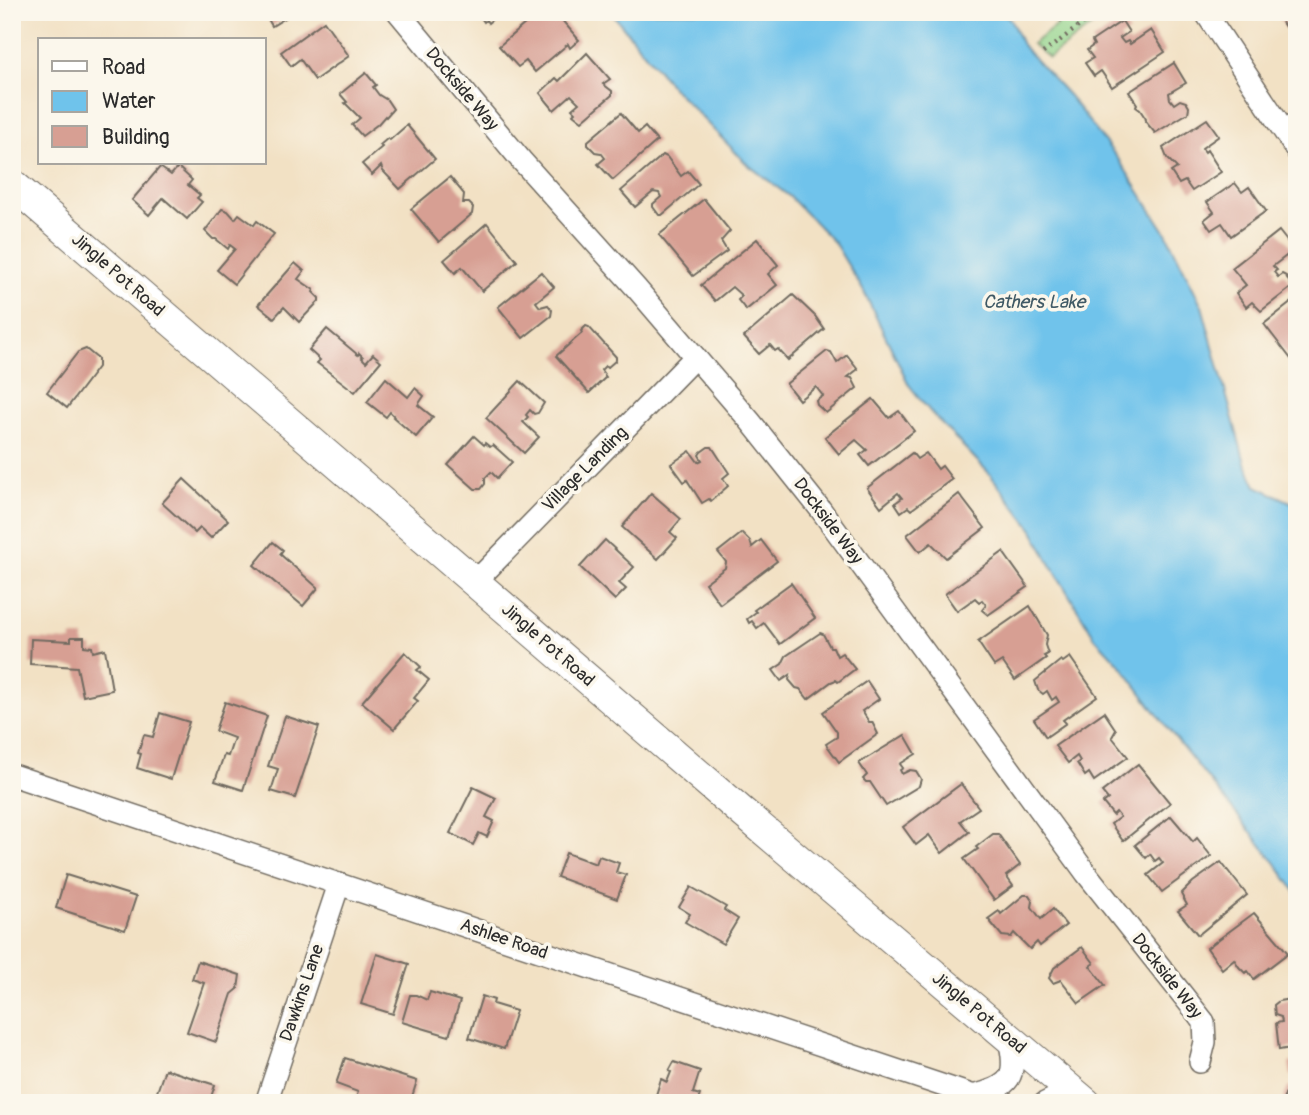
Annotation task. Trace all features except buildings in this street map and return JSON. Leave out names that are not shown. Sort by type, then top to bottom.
[{"type":"street","name":"Dockside Way","points":[[398,12],[521,160],[695,357],[821,510],[1086,873],[1204,1022],[1205,1042],[1200,1062]]},
{"type":"street","points":[[1205,12],[1297,151]]},
{"type":"street","name":"Jingle Pot Road","points":[[12,184],[1009,1039],[1067,1098]]},
{"type":"street","name":"Village Landing","points":[[475,582],[695,357]]},
{"type":"street","name":"Ashlee Road","points":[[12,775],[995,1103]]},
{"type":"street","name":"Dawkins Lane","points":[[266,1103],[339,884]]},
{"type":"street","points":[[973,1096],[997,1090],[1011,1074],[1013,1056],[1009,1039]]},
{"type":"path","points":[[1043,53],[1098,12]]},
{"type":"green space","points":[[1074,12],[1110,12],[1049,58],[1032,44]]},
{"type":"water","name":"Cathers Lake","points":[[611,12],[1002,12],[1011,20],[1022,45],[1069,96],[1119,160],[1166,233],[1202,306],[1245,463],[1256,486],[1297,505],[1297,894],[1123,668],[1095,638],[1033,530],[988,472],[933,415],[909,385],[863,290],[834,242],[790,197],[747,164],[672,87]]}]
